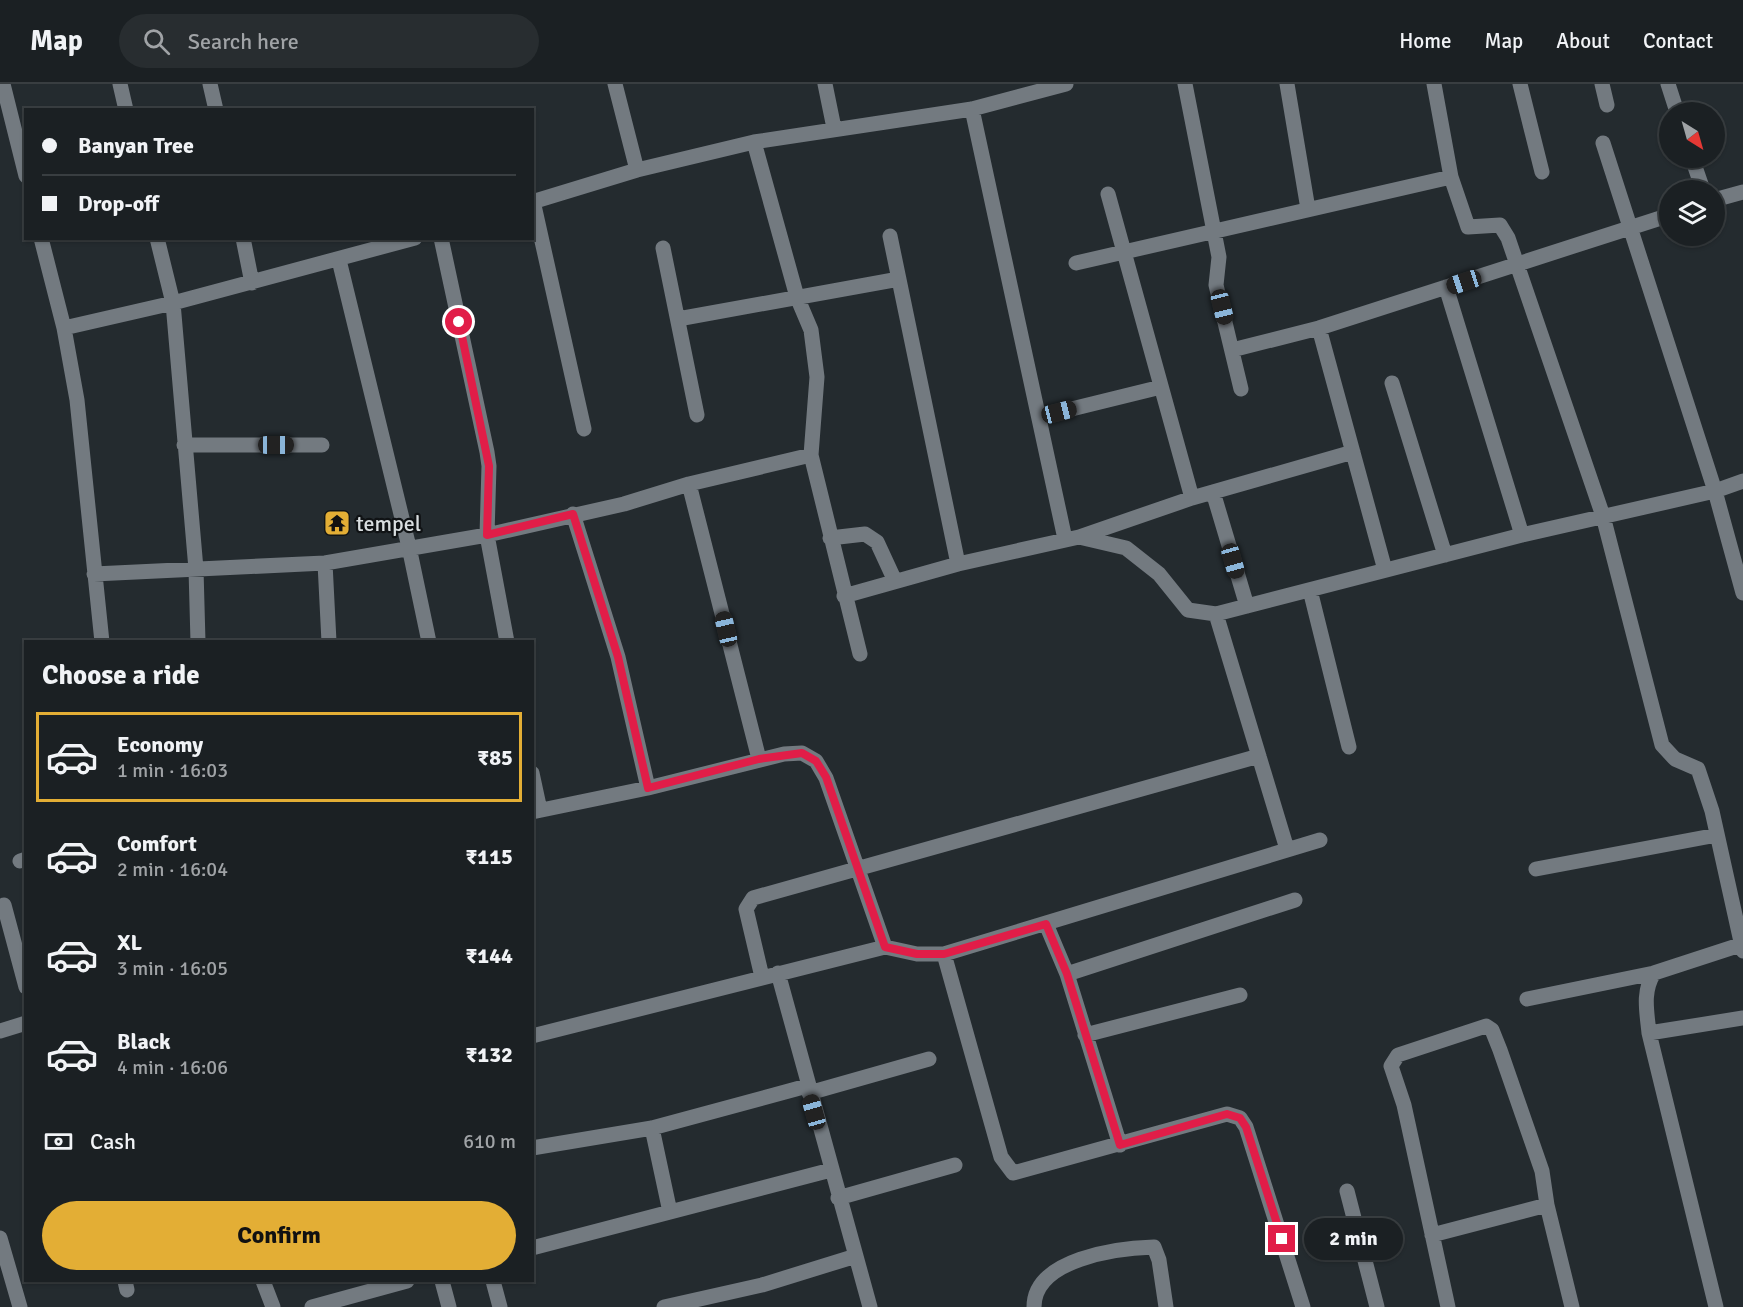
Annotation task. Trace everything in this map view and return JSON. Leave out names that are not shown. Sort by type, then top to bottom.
[{"type":"street","points":[[3,84],[24,168]]},
{"type":"street","points":[[120,84],[126,108]]},
{"type":"street","points":[[210,84],[216,108]]},
{"type":"street","points":[[615,84],[637,170]]},
{"type":"street","points":[[825,84],[834,128]]},
{"type":"street","points":[[534,202],[637,170],[754,142],[972,108],[1066,84]]},
{"type":"street","points":[[1185,84],[1219,257],[1216,285],[1241,389]]},
{"type":"street","points":[[1287,84],[1308,210]]},
{"type":"street","points":[[1434,84],[1451,177],[1468,227],[1500,225],[1508,238],[1604,516],[1662,745],[1675,759],[1698,769],[1717,835],[1742,947],[1654,974],[1527,999]]},
{"type":"street","points":[[1520,84],[1542,172]]},
{"type":"street","points":[[1602,84],[1607,105]]},
{"type":"street","points":[[1668,84],[1674,102]]},
{"type":"street","points":[[972,108],[1039,417],[1072,538]]},
{"type":"street","points":[[754,142],[797,297],[811,330],[818,377],[811,455],[860,654]]},
{"type":"street","points":[[1603,143],[1715,491],[1743,593]]},
{"type":"street","points":[[1076,262],[1451,177]]},
{"type":"street","points":[[1725,197],[1740,193],[1743,209]]},
{"type":"street","points":[[1108,194],[1192,498]]},
{"type":"street","points":[[534,206],[584,429]]},
{"type":"street","points":[[1232,350],[1319,328],[1659,219]]},
{"type":"street","points":[[890,236],[958,564]]},
{"type":"street","points":[[41,240],[63,327],[77,400],[102,640]]},
{"type":"street","points":[[157,240],[173,303],[196,569],[198,640]]},
{"type":"street","points":[[243,240],[252,283]]},
{"type":"street","points":[[63,327],[173,303],[408,240]]},
{"type":"street","points":[[441,240],[487,452],[489,466],[487,535],[507,640]]},
{"type":"street","points":[[663,248],[698,415]]},
{"type":"street","points":[[339,260],[409,547],[429,640]]},
{"type":"street","points":[[678,320],[899,279]]},
{"type":"street","points":[[1446,287],[1522,535]]},
{"type":"street","points":[[1319,328],[1385,570]]},
{"type":"street","points":[[1392,383],[1445,555]]},
{"type":"street","points":[[1039,417],[1161,387]]},
{"type":"street","points":[[184,445],[322,445]]},
{"type":"street","points":[[844,596],[958,564],[1072,538],[1192,498],[1353,452]]},
{"type":"street","points":[[94,574],[324,563],[487,535],[624,504],[689,484],[811,455]]},
{"type":"street","points":[[1072,538],[1126,548],[1160,574],[1188,610],[1216,614],[1522,535],[1715,491],[1743,482]]},
{"type":"street","points":[[689,484],[759,759]]},
{"type":"street","points":[[1213,492],[1247,606]]},
{"type":"street","points":[[573,514],[618,657],[648,788]]},
{"type":"street","points":[[830,538],[865,534],[877,542],[895,581]]},
{"type":"street","points":[[324,563],[329,640]]},
{"type":"street","points":[[1310,590],[1349,747]]},
{"type":"street","points":[[1216,614],[1287,849]]},
{"type":"street","points":[[534,792],[536,811],[648,788],[759,759],[802,753],[816,761],[826,777],[885,947]]},
{"type":"street","points":[[762,977],[747,909],[748,902],[764,894],[857,870],[1259,756]]},
{"type":"street","points":[[1536,869],[1717,835]]},
{"type":"street","points":[[534,1035],[885,947],[917,954],[944,954],[1320,840]]},
{"type":"street","points":[[1067,974],[1295,900]]},
{"type":"street","points":[[4,905],[24,980]]},
{"type":"street","points":[[1046,924],[1067,974],[1120,1145]]},
{"type":"street","points":[[944,954],[1001,1157],[1013,1173],[1227,1114],[1240,1118],[1246,1127],[1303,1307]]},
{"type":"street","points":[[778,973],[808,1090],[870,1307]]},
{"type":"street","points":[[1654,974],[1648,983],[1645,995],[1648,1033],[1716,1307]]},
{"type":"street","points":[[1085,1035],[1240,995]]},
{"type":"street","points":[[1648,1033],[1743,1018]]},
{"type":"street","points":[[0,1031],[24,1024]]},
{"type":"street","points":[[1448,1307],[1404,1105],[1391,1066],[1398,1055],[1486,1026],[1492,1030],[1500,1050],[1542,1171],[1547,1205],[1572,1307]]},
{"type":"street","points":[[534,1148],[652,1128],[929,1059]]},
{"type":"street","points":[[652,1128],[670,1212]]},
{"type":"street","points":[[838,1198],[955,1165]]},
{"type":"street","points":[[534,1247],[831,1170]]},
{"type":"street","points":[[1347,1191],[1377,1307]]},
{"type":"street","points":[[1432,1235],[1547,1205]]},
{"type":"street","points":[[0,1238],[20,1307]]},
{"type":"street","points":[[1034,1307],[1034,1296],[1040,1285],[1050,1274],[1073,1262],[1131,1248],[1154,1247],[1159,1260],[1166,1307]]},
{"type":"street","points":[[664,1307],[728,1300],[856,1256]]},
{"type":"street","points":[[263,1282],[273,1307]]},
{"type":"street","points":[[312,1307],[403,1282]]},
{"type":"street","points":[[442,1282],[449,1307]]},
{"type":"street","points":[[493,1282],[500,1307]]},
{"type":"place","name":"tempel","points":[[337,523]]},
{"type":"route","points":[[459,322],[489,466],[487,535],[573,514],[618,657],[648,788],[759,759],[802,753],[816,761],[826,777],[885,947],[917,954],[944,954],[1046,924],[1067,974],[1120,1145],[1227,1114],[1240,1118],[1246,1127],[1282,1239]]}]
